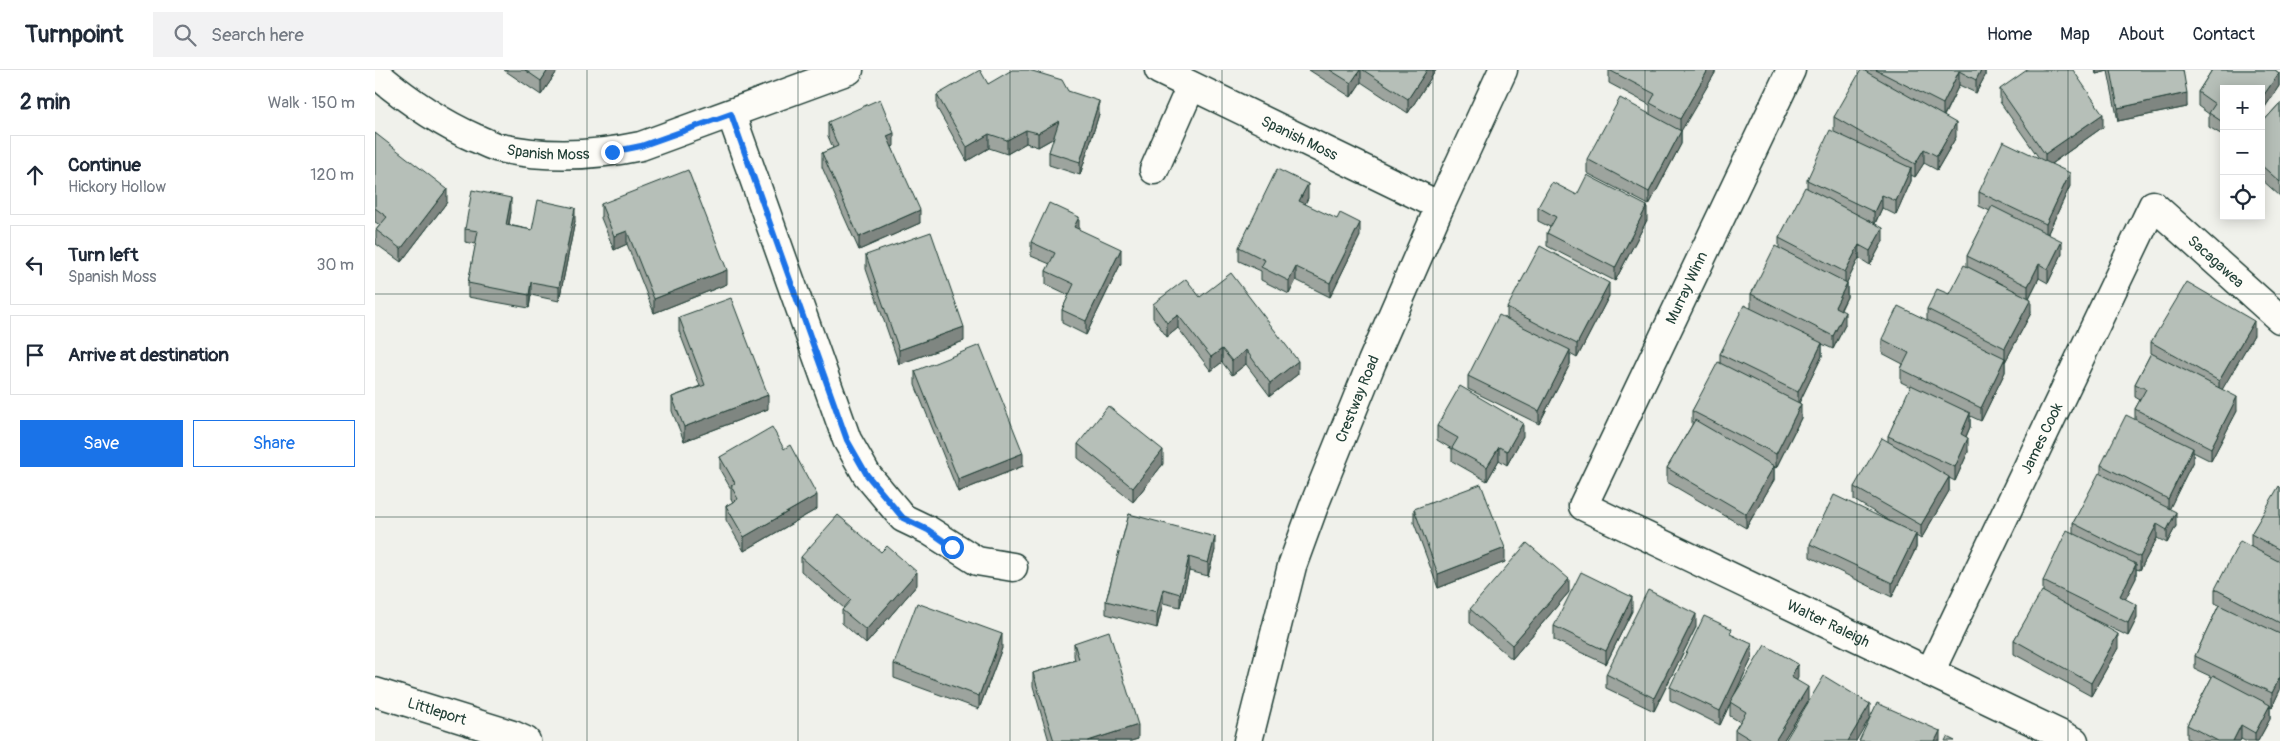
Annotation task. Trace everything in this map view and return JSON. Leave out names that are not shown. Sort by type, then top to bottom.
[{"type":"street","name":"Spanish Moss","points":[[375,73],[400,94],[451,127],[498,148],[555,156],[612,152],[641,146],[849,70]]},
{"type":"street","name":"Spanish Moss","points":[[1159,70],[1440,206]]},
{"type":"street","name":"Crestway Road","points":[[1247,741],[1292,566],[1372,362],[1440,206],[1503,70]]},
{"type":"street","name":"Murray Winn","points":[[1583,506],[1791,70]]},
{"type":"street","points":[[1154,170],[1191,86]]},
{"type":"street","points":[[731,114],[847,440],[867,475],[903,518],[928,530],[977,561],[1013,567]]},
{"type":"street","name":"Sacagawea","points":[[2153,205],[2280,319]]},
{"type":"street","name":"James Cook","points":[[1931,672],[2153,205]]},
{"type":"street","name":"Walter Raleigh","points":[[1583,506],[2074,741]]},
{"type":"street","name":"Littleport","points":[[375,692],[526,741]]},
{"type":"building","points":[[525,70],[548,70],[541,81]]},
{"type":"building","points":[[980,70],[988,84],[1012,70],[1029,70],[1062,80],[1068,91],[1099,101],[1080,162],[1049,152],[1059,121],[1038,133],[1026,130],[1007,140],[989,134],[967,147],[937,95]]},
{"type":"building","points":[[1330,70],[1360,70],[1351,83]]},
{"type":"building","points":[[1363,70],[1427,70],[1408,99]]},
{"type":"building","points":[[1609,70],[1708,70],[1680,119],[1650,103],[1655,94]]},
{"type":"building","points":[[1861,70],[1956,123],[1937,156],[1924,149],[1915,164],[1834,117]]},
{"type":"building","points":[[1876,70],[1981,70],[1976,80],[1959,71],[1943,104]]},
{"type":"building","points":[[2027,70],[2073,70],[2103,114],[2045,154],[2000,89]]},
{"type":"building","points":[[2111,70],[2183,70],[2187,93],[2118,108]]},
{"type":"building","points":[[2212,70],[2275,70],[2279,73],[2265,93],[2265,85],[2220,85],[2220,120],[2209,113],[2215,104],[2198,92]]},
{"type":"building","points":[[1620,98],[1681,131],[1649,192],[1587,159]]},
{"type":"building","points":[[880,99],[894,133],[887,136],[920,210],[859,237],[822,153],[838,146],[828,122]]},
{"type":"building","points":[[2280,103],[2280,182],[2265,169],[2265,120]]},
{"type":"building","points":[[1830,130],[1911,168],[1896,201],[1882,195],[1874,212],[1807,180]]},
{"type":"building","points":[[375,133],[447,189],[401,249],[376,230],[387,217],[375,208]]},
{"type":"building","points":[[2003,141],[2070,173],[2046,224],[1979,192]]},
{"type":"building","points":[[1277,169],[1308,184],[1299,201],[1337,219],[1340,213],[1360,223],[1330,283],[1296,267],[1289,281],[1261,267],[1265,260],[1239,247]]},
{"type":"building","points":[[688,170],[727,270],[654,299],[627,231],[614,236],[601,204]]},
{"type":"building","points":[[1587,175],[1647,206],[1615,268],[1547,233],[1556,217],[1538,207],[1552,182],[1577,195]]},
{"type":"building","points":[[1805,187],[1883,228],[1870,251],[1859,245],[1845,272],[1779,238]]},
{"type":"building","points":[[472,190],[511,198],[506,225],[532,230],[538,200],[575,208],[559,287],[531,282],[529,295],[468,283],[478,231],[465,229]]},
{"type":"building","points":[[1049,203],[1079,217],[1074,227],[1121,249],[1086,321],[1062,310],[1074,284],[1046,271],[1055,253],[1031,242]]},
{"type":"building","points":[[1992,206],[2062,241],[2048,269],[2039,264],[2028,286],[1967,256]]},
{"type":"building","points":[[931,232],[964,327],[899,350],[866,255]]},
{"type":"building","points":[[1540,246],[1609,283],[1577,344],[1507,308]]},
{"type":"building","points":[[1775,246],[1847,283],[1835,307],[1845,312],[1833,336],[1751,294]]},
{"type":"building","points":[[1964,265],[2031,299],[2005,348],[1927,309],[1937,289],[1949,294]]},
{"type":"building","points":[[1231,273],[1298,361],[1270,383],[1246,350],[1232,361],[1222,349],[1211,357],[1178,315],[1167,323],[1153,304],[1186,279],[1200,297]]},
{"type":"building","points":[[2187,282],[2254,321],[2219,381],[2151,342]]},
{"type":"building","points":[[731,298],[768,395],[684,427],[672,397],[705,385],[679,317]]},
{"type":"building","points":[[1744,305],[1822,343],[1798,392],[1720,354]]},
{"type":"building","points":[[1898,306],[2005,358],[1981,408],[1901,369],[1909,353],[1882,339]]},
{"type":"building","points":[[1499,315],[1570,350],[1539,411],[1468,376]]},
{"type":"building","points":[[980,345],[1023,453],[958,479],[915,371]]},
{"type":"building","points":[[2151,353],[2237,397],[2211,448],[2135,409],[2146,389],[2135,384]]},
{"type":"building","points":[[1718,362],[1801,404],[1776,454],[1692,411]]},
{"type":"building","points":[[1911,385],[1970,413],[1961,434],[1968,438],[1955,467],[1888,436]]},
{"type":"building","points":[[1460,386],[1523,423],[1507,451],[1499,447],[1487,467],[1452,448],[1458,438],[1437,426]]},
{"type":"building","points":[[1108,406],[1163,450],[1133,488],[1078,444]]},
{"type":"building","points":[[2126,415],[2193,448],[2168,499],[2101,465]]},
{"type":"building","points":[[1695,420],[1774,466],[1746,514],[1667,468]]},
{"type":"building","points":[[772,427],[784,449],[790,445],[817,495],[744,537],[726,506],[738,499],[731,486],[735,483],[720,457]]},
{"type":"building","points":[[1882,438],[1949,477],[1921,525],[1854,487]]},
{"type":"building","points":[[2099,473],[2176,512],[2167,530],[2157,524],[2140,557],[2073,523]]},
{"type":"building","points":[[1481,484],[1505,548],[1438,574],[1414,509]]},
{"type":"building","points":[[2280,487],[2280,550],[2251,534]]},
{"type":"building","points":[[1834,495],[1916,534],[1892,583],[1810,544]]},
{"type":"building","points":[[1129,514],[1215,537],[1208,563],[1189,557],[1180,594],[1163,589],[1157,614],[1106,601]]},
{"type":"building","points":[[838,515],[881,552],[887,546],[917,572],[866,630],[842,610],[851,600],[801,557]]},
{"type":"building","points":[[2067,530],[2136,564],[2120,596],[2137,605],[2128,623],[2043,581]]},
{"type":"building","points":[[2240,541],[2280,562],[2280,623],[2215,589]]},
{"type":"building","points":[[1527,543],[1569,579],[1512,645],[1470,609]]},
{"type":"building","points":[[1581,572],[1632,597],[1606,651],[1554,626]]},
{"type":"building","points":[[1648,590],[1696,614],[1654,698],[1606,674]]},
{"type":"building","points":[[2042,591],[2118,634],[2091,683],[2014,640]]},
{"type":"building","points":[[917,603],[1002,634],[979,696],[894,664]]},
{"type":"building","points":[[2219,605],[2280,634],[2280,677],[2272,693],[2195,656]]},
{"type":"building","points":[[1704,616],[1732,629],[1730,634],[1752,644],[1720,711],[1670,687]]},
{"type":"building","points":[[1109,631],[1138,725],[1088,741],[1054,741],[1033,673],[1079,659],[1074,643]]},
{"type":"building","points":[[1765,645],[1798,664],[1791,677],[1808,687],[1775,741],[1753,741],[1735,730],[1746,712],[1730,702]]},
{"type":"building","points":[[2213,675],[2270,705],[2255,733],[2241,725],[2233,741],[2218,741],[2187,725]]},
{"type":"building","points":[[1824,676],[1870,704],[1848,741],[1785,741]]},
{"type":"building","points":[[1877,703],[1940,731],[1935,741],[1859,741]]},
{"type":"building","points":[[1947,737],[1955,741],[1945,741]]},
{"type":"route","points":[[612,152],[641,146],[731,114],[847,440],[867,475],[903,518],[928,530],[952,547]]}]
